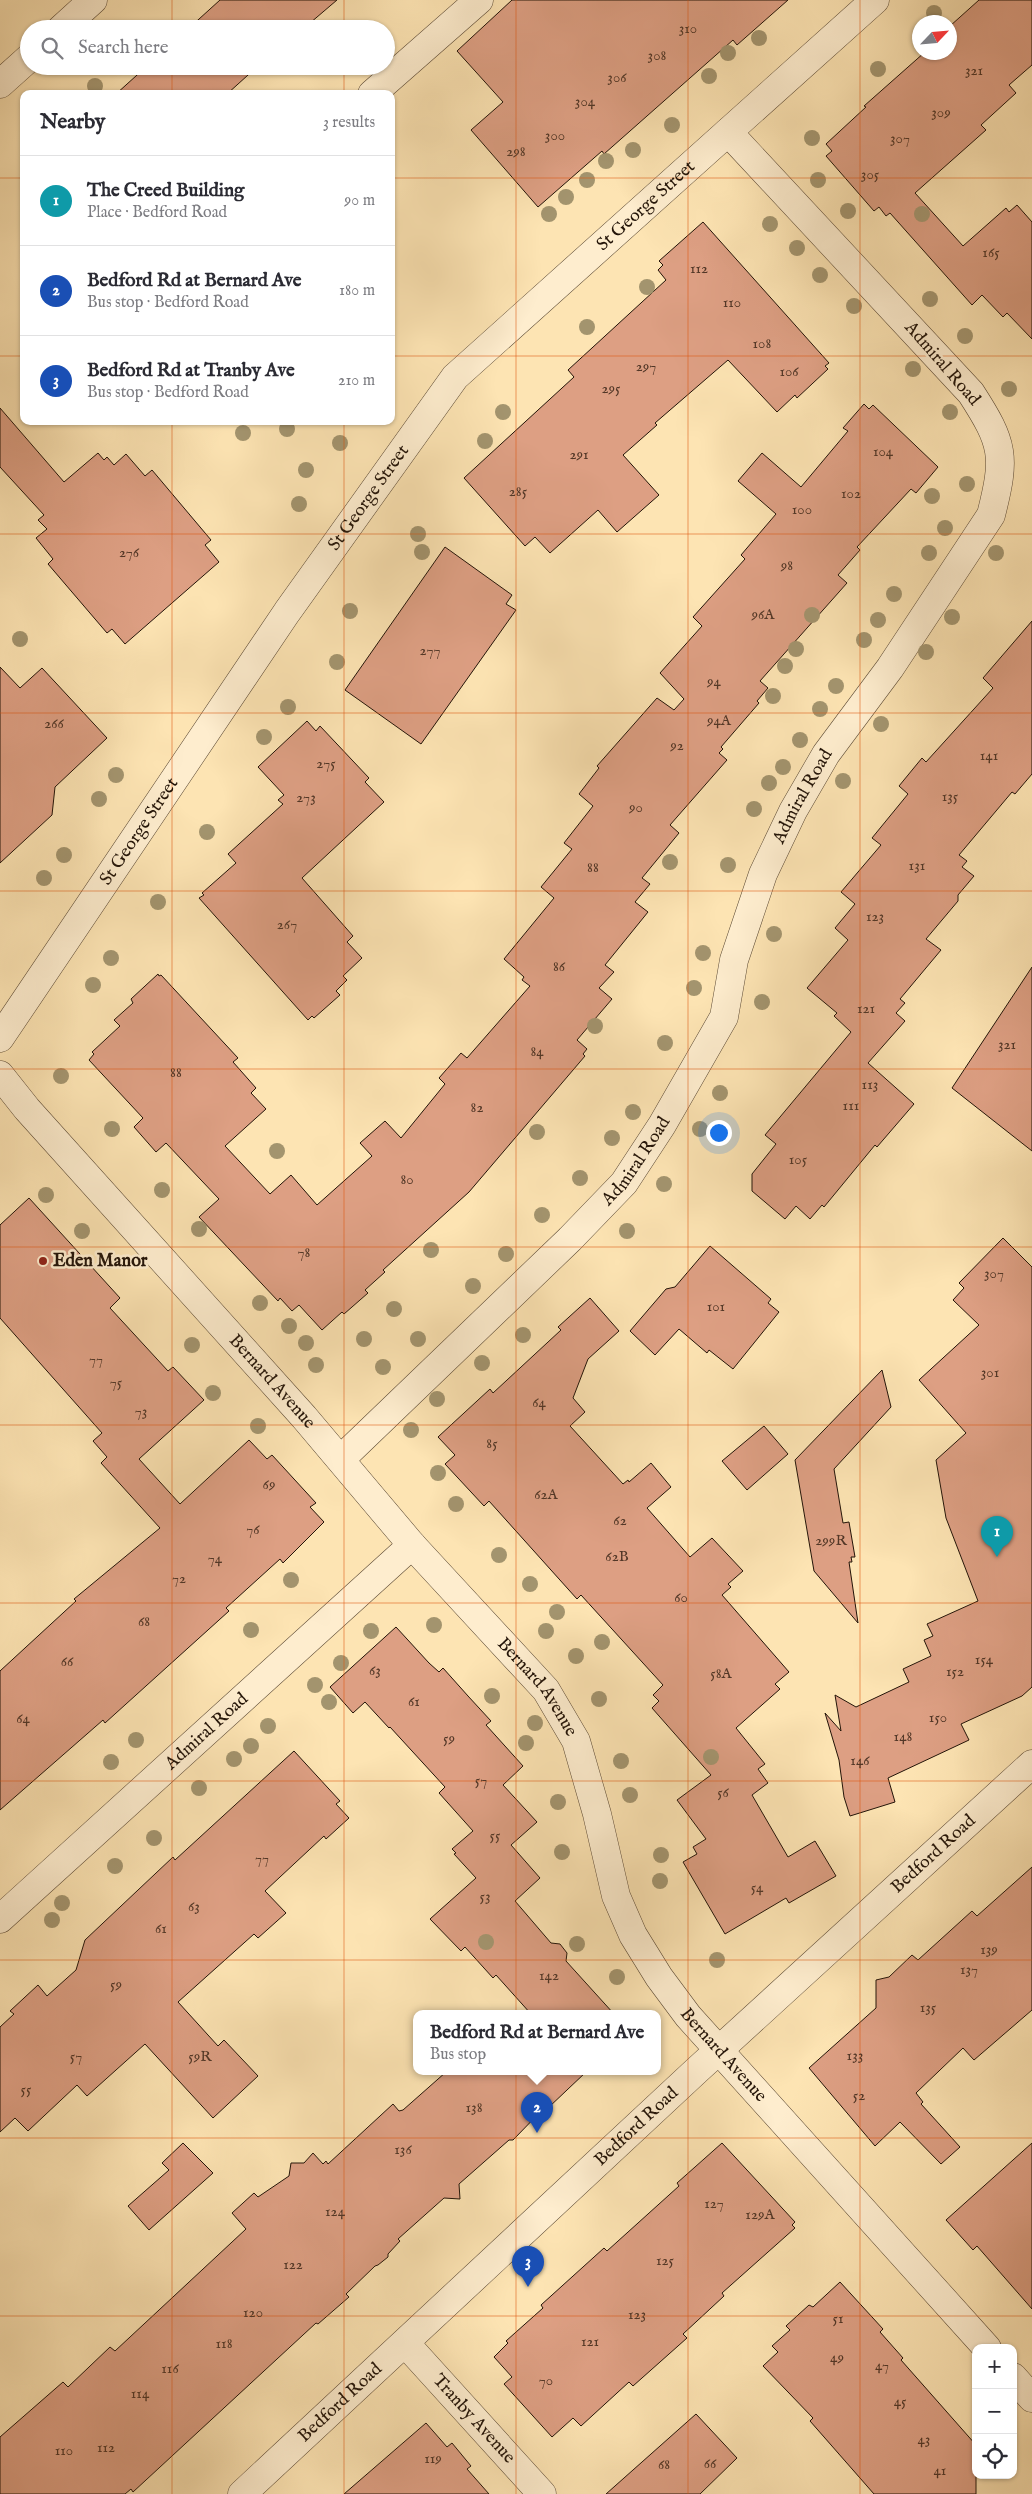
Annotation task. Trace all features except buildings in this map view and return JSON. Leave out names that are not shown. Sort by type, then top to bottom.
[{"type":"street","points":[[71,20],[93,0]]},
{"type":"street","points":[[395,74],[479,0]]},
{"type":"street","name":"St George Street","points":[[0,1038],[287,612],[455,376],[875,0]]},
{"type":"street","points":[[0,84],[20,66]]},
{"type":"street","points":[[377,90],[394,75]]},
{"type":"street","name":"Admiral Road","points":[[341,1459],[556,1253],[624,1182],[662,1125],[724,1017],[734,960],[763,874],[793,811],[826,754],[890,668],[991,515],[1001,457],[996,435],[971,393],[728,132]]},
{"type":"street","name":"Bernard Avenue","points":[[0,1075],[27,1109],[341,1459],[412,1544],[546,1690],[576,1741],[597,1814],[616,1896],[633,1935],[659,1977],[688,2016],[983,2344]]},
{"type":"street","name":"Admiral Road","points":[[0,1919],[412,1544]]},
{"type":"street","name":"Bedford Road","points":[[242,2494],[406,2344],[720,2050],[1032,1764]]},
{"type":"street","name":"Tranby Avenue","points":[[406,2344],[542,2494]]},
{"type":"street","points":[[1017,2381],[1032,2398]]},
{"type":"place","name":"Eden Manor","points":[[43,1261]]},
{"type":"place","name":"The Creed Building","points":[[997,1557]]},
{"type":"place","name":"Bedford Rd at Bernard Ave","points":[[537,2133]]},
{"type":"place","name":"Bedford Rd at Tranby Ave","points":[[528,2287]]}]
